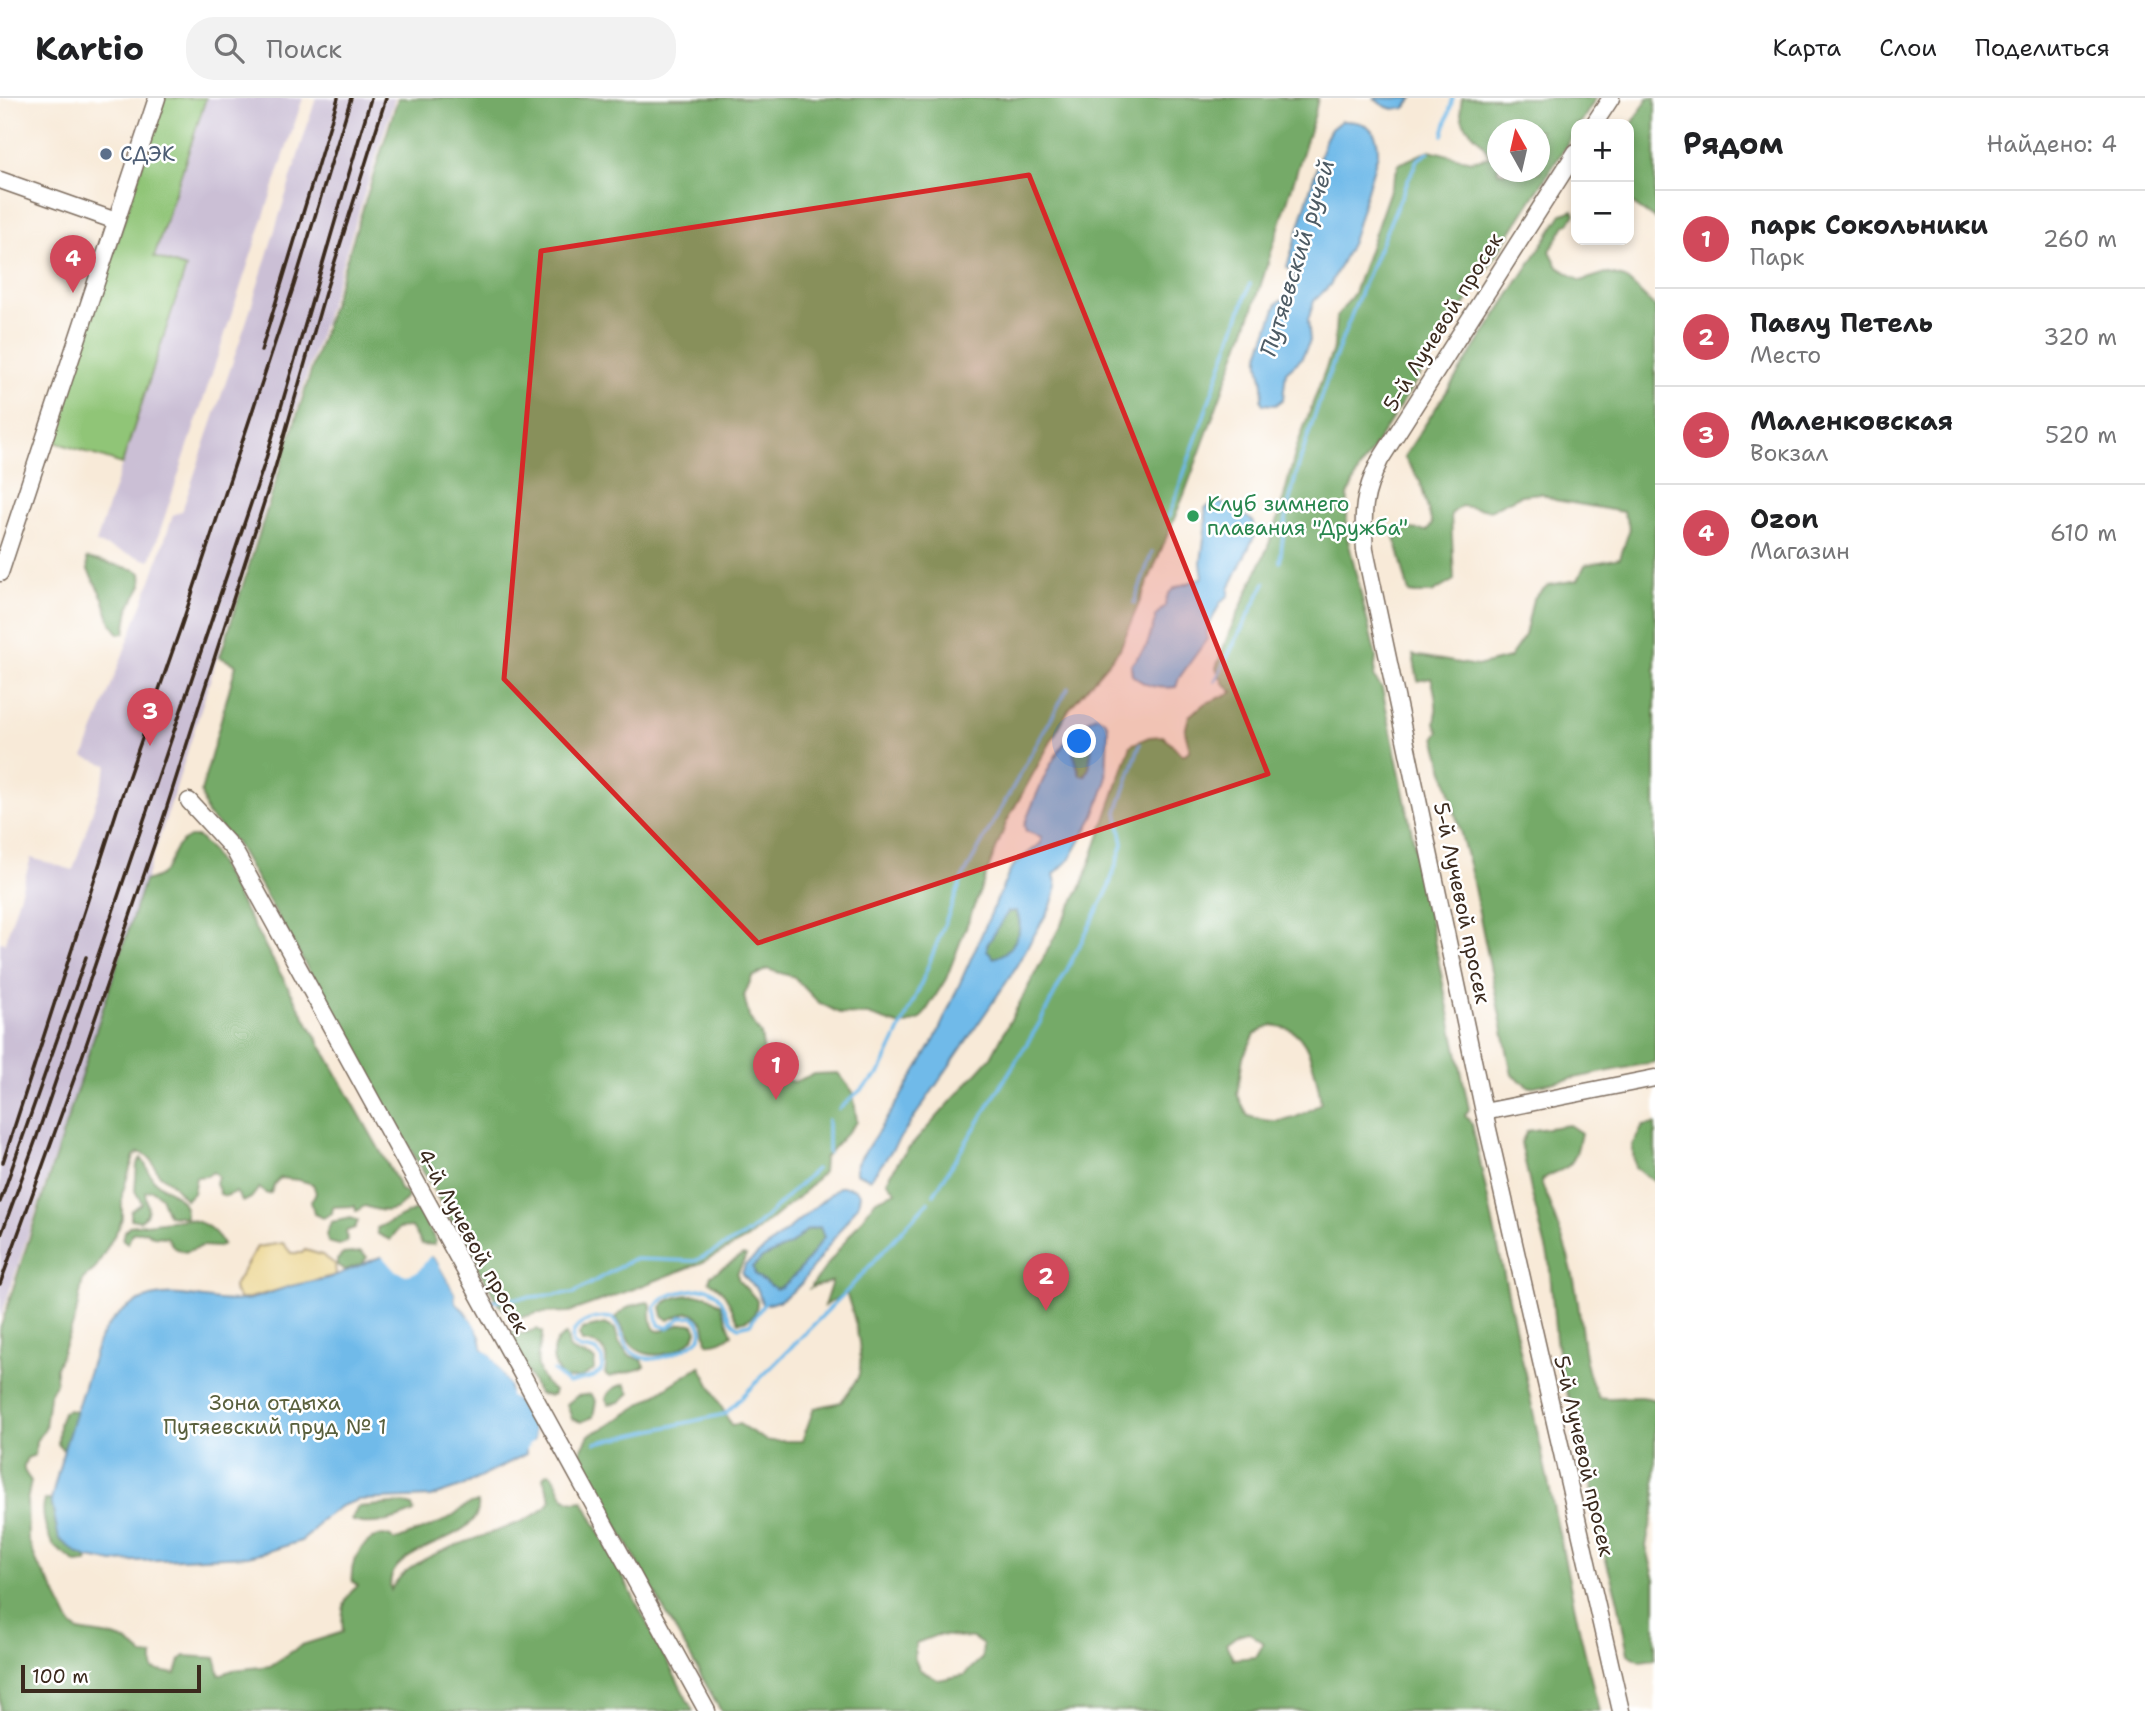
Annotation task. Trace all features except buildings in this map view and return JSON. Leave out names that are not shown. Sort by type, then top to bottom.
[{"type":"street","points":[[0,572],[157,98]]},
{"type":"street","points":[[1597,119],[1611,98]]},
{"type":"street","name":"5-й Лучевой просек","points":[[1571,160],[1380,460],[1366,489],[1363,520],[1366,550],[1484,1112],[1620,1711]]},
{"type":"street","points":[[0,180],[116,221]]},
{"type":"street","name":"4-й Лучевой просек","points":[[189,801],[234,849],[707,1711]]},
{"type":"street","points":[[1484,1112],[1655,1078]]},
{"type":"highlighted area","points":[[1029,175],[1268,774],[758,943],[504,679],[541,251]]},
{"type":"shaded area","points":[[206,98],[303,98],[150,561],[96,543],[186,269],[154,258]]},
{"type":"shaded area","points":[[316,98],[395,98],[172,800],[0,1320],[0,942],[5,943],[31,858],[73,870],[108,765],[84,757],[173,515],[182,511],[247,320]]},
{"type":"green space","points":[[164,98],[206,98],[154,257],[186,268],[122,464],[52,441]]},
{"type":"green space","points":[[398,98],[1318,98],[1256,300],[1184,495],[1120,649],[1069,709],[1007,821],[946,979],[921,1019],[901,1026],[868,1015],[841,1014],[818,1002],[794,977],[767,969],[752,977],[744,996],[749,1017],[761,1035],[765,1058],[776,1077],[794,1082],[814,1074],[838,1073],[853,1092],[857,1122],[824,1158],[823,1172],[802,1194],[748,1238],[703,1262],[569,1312],[537,1313],[517,1319],[499,1305],[236,843],[207,814],[201,792],[236,665],[220,657]]},
{"type":"green space","points":[[1462,98],[1596,98],[1583,119],[1571,119],[1571,138],[1550,171],[1550,119],[1487,119],[1487,151],[1462,118]]},
{"type":"green space","points":[[1648,98],[1655,98],[1655,219],[1634,205],[1634,121]]},
{"type":"green space","points":[[1430,150],[1471,161],[1487,157],[1487,182],[1543,182],[1358,472],[1348,495],[1346,532],[1376,657],[1374,678],[1382,688],[1469,1109],[1465,1116],[1472,1124],[1599,1711],[721,1711],[578,1456],[589,1435],[606,1427],[700,1366],[731,1425],[739,1424],[767,1441],[802,1441],[814,1408],[841,1402],[854,1385],[859,1374],[860,1355],[855,1322],[846,1293],[824,1306],[832,1281],[810,1288],[876,1200],[896,1192],[887,1181],[901,1157],[991,1057],[1083,883],[1131,745],[1149,737],[1163,736],[1181,754],[1185,754],[1190,750],[1185,731],[1189,716],[1204,704],[1233,692],[1223,683],[1216,668],[1279,516],[1297,446],[1334,346],[1336,318],[1354,293],[1399,164]],"holes":[[[1272,1025],[1289,1029],[1303,1041],[1312,1062],[1321,1103],[1295,1118],[1278,1121],[1248,1116],[1237,1094],[1243,1057],[1255,1034]],[[1248,1632],[1264,1643],[1256,1657],[1233,1659],[1226,1644],[1238,1635]],[[937,1635],[973,1638],[983,1645],[982,1658],[964,1675],[938,1680],[919,1669],[914,1657],[916,1643]]]},
{"type":"green space","points":[[1571,211],[1571,221],[1565,225],[1550,251],[1558,267],[1581,281],[1606,273],[1625,278],[1655,307],[1655,1062],[1530,1087],[1512,1075],[1470,868],[1435,737],[1439,731],[1435,724],[1434,690],[1431,678],[1418,681],[1413,655],[1477,666],[1509,658],[1525,635],[1533,599],[1548,585],[1578,580],[1585,565],[1620,558],[1630,528],[1623,512],[1555,500],[1541,493],[1521,495],[1490,510],[1461,506],[1451,514],[1454,580],[1432,593],[1409,593],[1395,537],[1403,528],[1427,531],[1432,524],[1420,481],[1404,457],[1562,214]]},
{"type":"green space","points":[[87,558],[141,573],[142,585],[129,608],[125,633],[119,634],[111,623],[103,598],[88,570]]},
{"type":"green space","points":[[1088,741],[1092,747],[1089,768],[1084,776],[1080,775],[1073,752],[1079,744]]},
{"type":"green space","points":[[189,837],[198,837],[211,850],[400,1190],[406,1192],[408,1197],[394,1209],[383,1211],[365,1206],[356,1211],[355,1206],[333,1207],[332,1213],[323,1218],[314,1214],[311,1201],[316,1193],[313,1184],[280,1178],[271,1193],[267,1194],[259,1188],[251,1198],[243,1202],[236,1192],[226,1196],[220,1194],[216,1183],[218,1176],[213,1172],[207,1176],[196,1177],[193,1193],[186,1200],[158,1173],[151,1159],[139,1152],[134,1156],[122,1194],[122,1218],[119,1227],[95,1269],[83,1279],[75,1319],[56,1368],[56,1383],[49,1396],[45,1428],[36,1441],[35,1455],[27,1458],[24,1465],[25,1473],[31,1481],[27,1501],[28,1539],[38,1565],[71,1625],[78,1631],[111,1636],[128,1642],[143,1655],[153,1656],[153,1670],[176,1674],[180,1660],[185,1656],[216,1658],[219,1675],[233,1670],[270,1666],[302,1645],[343,1632],[344,1606],[349,1595],[358,1586],[353,1582],[354,1562],[365,1545],[373,1539],[381,1535],[395,1541],[442,1522],[466,1506],[478,1503],[476,1516],[465,1527],[401,1563],[392,1575],[391,1590],[404,1573],[424,1559],[524,1521],[541,1511],[551,1499],[543,1478],[550,1473],[565,1497],[575,1502],[583,1501],[693,1711],[0,1711],[0,1329],[144,881],[162,873],[175,850]]},
{"type":"green space","points":[[1016,911],[1019,925],[1016,939],[1007,951],[994,958],[987,951],[987,945],[1008,912]]},
{"type":"green space","points":[[1655,1124],[1655,1182],[1635,1168],[1632,1145],[1643,1126]]},
{"type":"green space","points":[[1569,1125],[1581,1133],[1575,1157],[1565,1168],[1541,1181],[1572,1271],[1585,1356],[1592,1383],[1598,1397],[1642,1397],[1655,1400],[1655,1505],[1646,1546],[1655,1580],[1655,1659],[1640,1661],[1628,1654],[1618,1601],[1603,1550],[1580,1417],[1563,1381],[1556,1340],[1549,1260],[1521,1143],[1527,1131]]},
{"type":"green space","points":[[141,1158],[153,1179],[183,1203],[186,1217],[168,1215],[161,1197],[152,1190],[145,1192],[148,1207],[144,1217],[140,1221],[131,1219],[131,1211],[142,1203],[135,1191],[137,1164]]},
{"type":"green space","points":[[417,1209],[436,1241],[434,1245],[422,1244],[412,1227],[399,1228],[390,1240],[378,1234],[377,1228]]},
{"type":"green space","points":[[351,1218],[358,1221],[355,1228],[346,1231],[347,1242],[339,1245],[328,1242],[326,1234],[331,1222]]},
{"type":"green space","points":[[186,1219],[208,1227],[223,1244],[217,1247],[202,1246],[185,1252],[174,1248],[167,1237],[153,1236],[146,1231],[132,1233],[128,1243],[123,1240],[129,1226]]},
{"type":"green space","points":[[820,1227],[824,1237],[802,1266],[782,1286],[776,1289],[755,1275],[753,1267],[762,1258],[790,1245],[807,1230]]},
{"type":"green space","points":[[361,1252],[367,1257],[362,1264],[345,1270],[337,1265],[337,1260],[343,1254]]},
{"type":"green space","points":[[743,1255],[746,1256],[737,1274],[739,1281],[757,1300],[757,1305],[751,1318],[739,1322],[725,1294],[709,1281],[711,1275]]},
{"type":"green space","points":[[706,1295],[721,1305],[732,1334],[714,1343],[707,1343],[704,1324],[694,1313],[688,1312],[668,1320],[663,1316],[661,1307],[676,1297]]},
{"type":"green space","points":[[648,1302],[651,1305],[654,1328],[658,1331],[678,1325],[694,1325],[697,1331],[692,1339],[666,1354],[656,1355],[637,1350],[616,1318],[626,1309]]},
{"type":"green space","points":[[605,1324],[615,1329],[619,1342],[628,1355],[642,1360],[645,1366],[610,1377],[605,1374],[604,1350],[582,1342],[579,1335],[583,1329]]},
{"type":"green space","points":[[537,1329],[542,1332],[538,1367],[545,1383],[554,1391],[550,1396],[539,1394],[508,1336],[513,1331],[522,1334]]},
{"type":"green space","points":[[566,1335],[571,1350],[595,1360],[594,1370],[580,1378],[564,1379],[556,1368],[554,1349],[556,1343]]},
{"type":"green space","points":[[625,1384],[630,1393],[620,1402],[609,1404],[606,1399],[609,1393]]},
{"type":"green space","points":[[591,1394],[596,1401],[593,1417],[581,1422],[572,1419],[567,1404],[577,1396]]},
{"type":"green space","points":[[63,1412],[77,1412],[62,1449],[58,1444],[59,1424]]},
{"type":"green space","points":[[45,1500],[51,1500],[56,1525],[77,1553],[88,1558],[87,1562],[76,1563],[53,1545],[44,1518]]},
{"type":"green space","points":[[404,1503],[412,1506],[414,1512],[374,1523],[351,1520],[358,1507]]},
{"type":"sand","points":[[283,1243],[291,1253],[302,1253],[305,1250],[322,1255],[335,1264],[336,1275],[241,1300],[235,1293],[234,1286],[257,1247]]},
{"type":"water","points":[[1374,98],[1413,98],[1405,108],[1392,109]]},
{"type":"water","points":[[1341,121],[1357,122],[1369,127],[1376,137],[1378,153],[1352,242],[1330,285],[1314,301],[1308,320],[1310,341],[1301,359],[1286,372],[1283,399],[1275,405],[1263,404],[1260,351],[1277,303],[1289,296],[1295,285],[1295,275],[1287,267],[1325,140],[1331,129]]},
{"type":"water","points":[[1216,502],[1230,506],[1253,521],[1254,537],[1229,588],[1229,595],[1220,603],[1207,630],[1207,639],[1179,678],[1176,687],[1148,685],[1132,675],[1131,665],[1147,645],[1157,614],[1165,606],[1169,593],[1203,577],[1201,563],[1205,508]]},
{"type":"water","points":[[1096,716],[1105,720],[1108,726],[1106,783],[1094,816],[1070,859],[1054,874],[1057,887],[1051,906],[1010,977],[885,1160],[870,1179],[856,1173],[856,1165],[935,1039],[1009,873],[1015,864],[1041,843],[1041,837],[1026,831],[1024,825],[1051,764],[1082,725]],"holes":[[[1088,741],[1092,747],[1085,776],[1080,775],[1073,752],[1079,744]],[[1016,911],[1019,918],[1016,939],[1007,951],[994,958],[987,951],[987,945],[1008,912]]]},
{"type":"water","points":[[839,1187],[853,1188],[860,1194],[858,1205],[800,1285],[782,1299],[762,1304],[758,1290],[742,1274],[745,1265]],"holes":[[[820,1227],[824,1237],[802,1267],[782,1286],[776,1289],[755,1275],[753,1267],[762,1258],[790,1245],[807,1230]]]},
{"type":"water","points":[[383,1256],[432,1256],[437,1261],[455,1293],[456,1303],[474,1323],[483,1349],[491,1354],[510,1386],[509,1390],[534,1427],[535,1439],[526,1454],[463,1486],[431,1497],[358,1500],[341,1506],[320,1521],[301,1541],[248,1556],[113,1562],[88,1558],[59,1539],[51,1500],[64,1449],[98,1342],[122,1312],[155,1296],[250,1299],[328,1278]]},
{"type":"pier","points":[[391,1251],[429,1252],[440,1259],[458,1291],[459,1301],[468,1307],[486,1337],[486,1347],[494,1352],[513,1385],[513,1395],[522,1400],[537,1426],[538,1440],[530,1447],[529,1457],[526,1448],[535,1439],[534,1427],[519,1402],[510,1396],[510,1386],[491,1355],[483,1349],[482,1338],[465,1309],[456,1303],[455,1293],[437,1261],[432,1256],[429,1257],[418,1272],[406,1275],[394,1270],[380,1254]]},
{"type":"waterway","points":[[1443,135],[1453,98]]},
{"type":"waterway","points":[[1280,562],[1295,478],[1332,367],[1417,160],[1429,152]]},
{"type":"waterway","points":[[1169,516],[1250,284]]},
{"type":"waterway","points":[[1134,603],[1152,552]]},
{"type":"waterway","points":[[1215,681],[1265,583]]},
{"type":"waterway","points":[[839,1109],[879,1074],[919,989],[963,877],[1068,688]]},
{"type":"waterway","points":[[934,1194],[1039,1024],[1107,892],[1123,844],[1117,812],[1140,744]]},
{"type":"waterway","points":[[828,1120],[828,1153]]},
{"type":"waterway","points":[[488,1301],[574,1293],[633,1259],[695,1261],[749,1233],[816,1169]]},
{"type":"waterway","points":[[595,1443],[725,1414],[846,1292],[928,1202]]},
{"type":"waterway","name":"Путяевский ручей","points":[[553,1371],[568,1383],[593,1377],[601,1371],[602,1360],[598,1353],[591,1349],[580,1349],[573,1344],[575,1330],[585,1322],[613,1318],[632,1352],[653,1359],[668,1356],[689,1346],[702,1332],[693,1316],[682,1317],[668,1328],[659,1325],[655,1307],[666,1298],[707,1288],[719,1297],[730,1318],[739,1327],[750,1324],[766,1301]]},
{"type":"railway","points":[[261,351],[338,98]]},
{"type":"railway","points":[[3,1162],[118,807],[182,624],[294,285],[351,98]]},
{"type":"railway","points":[[0,1238],[265,462],[371,98]]},
{"type":"railway","points":[[0,1284],[82,1057],[163,819],[275,468],[325,293],[386,98]]},
{"type":"railway","points":[[0,1202],[86,957]]},
{"type":"place","name":"СДЭК","points":[[106,154]]},
{"type":"place","name":"Ozon","points":[[73,293]]},
{"type":"place","name":"Клуб зимнего плавания \"Дружба\"","points":[[1193,516]]},
{"type":"place","name":"Маленковская","points":[[150,746]]},
{"type":"place","name":"парк Сокольники","points":[[776,1100]]},
{"type":"place","name":"Павлу Петель","points":[[1046,1311]]},
{"type":"park label","name":"Зона отдыха Путяевский пруд № 1","points":[[275,1415]]}]
